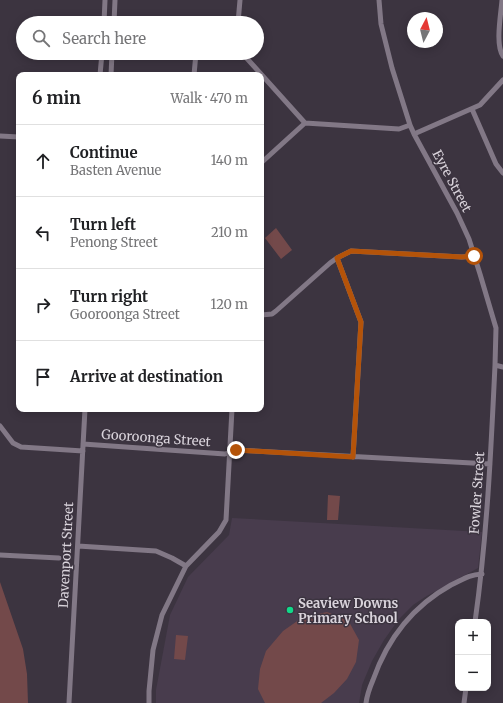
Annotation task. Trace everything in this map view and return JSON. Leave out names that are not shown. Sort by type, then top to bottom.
[{"type":"street","points":[[104,16],[105,0]]},
{"type":"street","points":[[114,16],[115,0]]},
{"type":"street","points":[[239,16],[240,0]]},
{"type":"street","name":"Eyre Street","points":[[379,0],[382,24],[392,68],[410,125],[457,213],[469,239],[496,328],[495,365]]},
{"type":"street","points":[[502,0],[499,46],[503,56]]},
{"type":"street","points":[[100,72],[101,60]]},
{"type":"street","points":[[111,72],[112,60]]},
{"type":"street","points":[[194,72],[195,60]]},
{"type":"street","points":[[248,60],[259,72]]},
{"type":"street","points":[[264,77],[305,123],[399,129],[410,125]]},
{"type":"street","points":[[414,134],[480,105],[503,80]]},
{"type":"street","points":[[472,109],[496,164],[503,173]]},
{"type":"street","points":[[264,160],[305,123]]},
{"type":"street","points":[[0,136],[16,137]]},
{"type":"street","points":[[264,315],[272,314],[337,258],[351,251],[462,257],[474,256]]},
{"type":"street","points":[[337,258],[361,322],[353,457]]},
{"type":"street","points":[[495,365],[503,366]]},
{"type":"street","name":"Fowler Street","points":[[475,619],[482,574],[495,365]]},
{"type":"street","name":"Davenport Street","points":[[69,703],[85,412]]},
{"type":"street","points":[[149,703],[154,650],[162,615],[186,566],[219,532],[226,520],[232,412]]},
{"type":"street","points":[[0,426],[14,443],[21,447],[83,451]]},
{"type":"street","name":"Gooroonga Street","points":[[83,444],[224,454],[236,450],[490,464]]},
{"type":"street","points":[[78,546],[156,551],[186,566]]},
{"type":"street","points":[[0,554],[59,558]]},
{"type":"street","points":[[366,703],[377,667],[386,649],[403,624],[441,591],[470,575],[482,574]]},
{"type":"street","points":[[464,703],[466,691]]},
{"type":"shaded area","points":[[276,228],[292,250],[281,259],[265,238]]},
{"type":"shaded area","points":[[328,495],[340,496],[338,520],[327,520]]},
{"type":"shaded area","name":"Seaview Downs Primary School","points":[[232,518],[482,532],[478,568],[425,597],[413,605],[399,619],[384,640],[372,661],[362,685],[359,703],[156,703],[156,690],[170,615],[188,577],[229,535]]},
{"type":"shaded area","points":[[0,582],[23,649],[27,674],[28,703],[0,703]]},
{"type":"shaded area","points":[[327,612],[348,620],[359,640],[356,662],[347,679],[334,693],[321,703],[265,703],[258,689],[260,669],[266,651],[283,631],[303,617]]},
{"type":"shaded area","points":[[176,635],[188,636],[185,660],[174,659]]},
{"type":"place","name":"Seaview Downs Primary School","points":[[290,610]]},
{"type":"route","points":[[236,450],[353,457],[361,322],[337,258],[351,251],[462,257],[474,256]]}]
